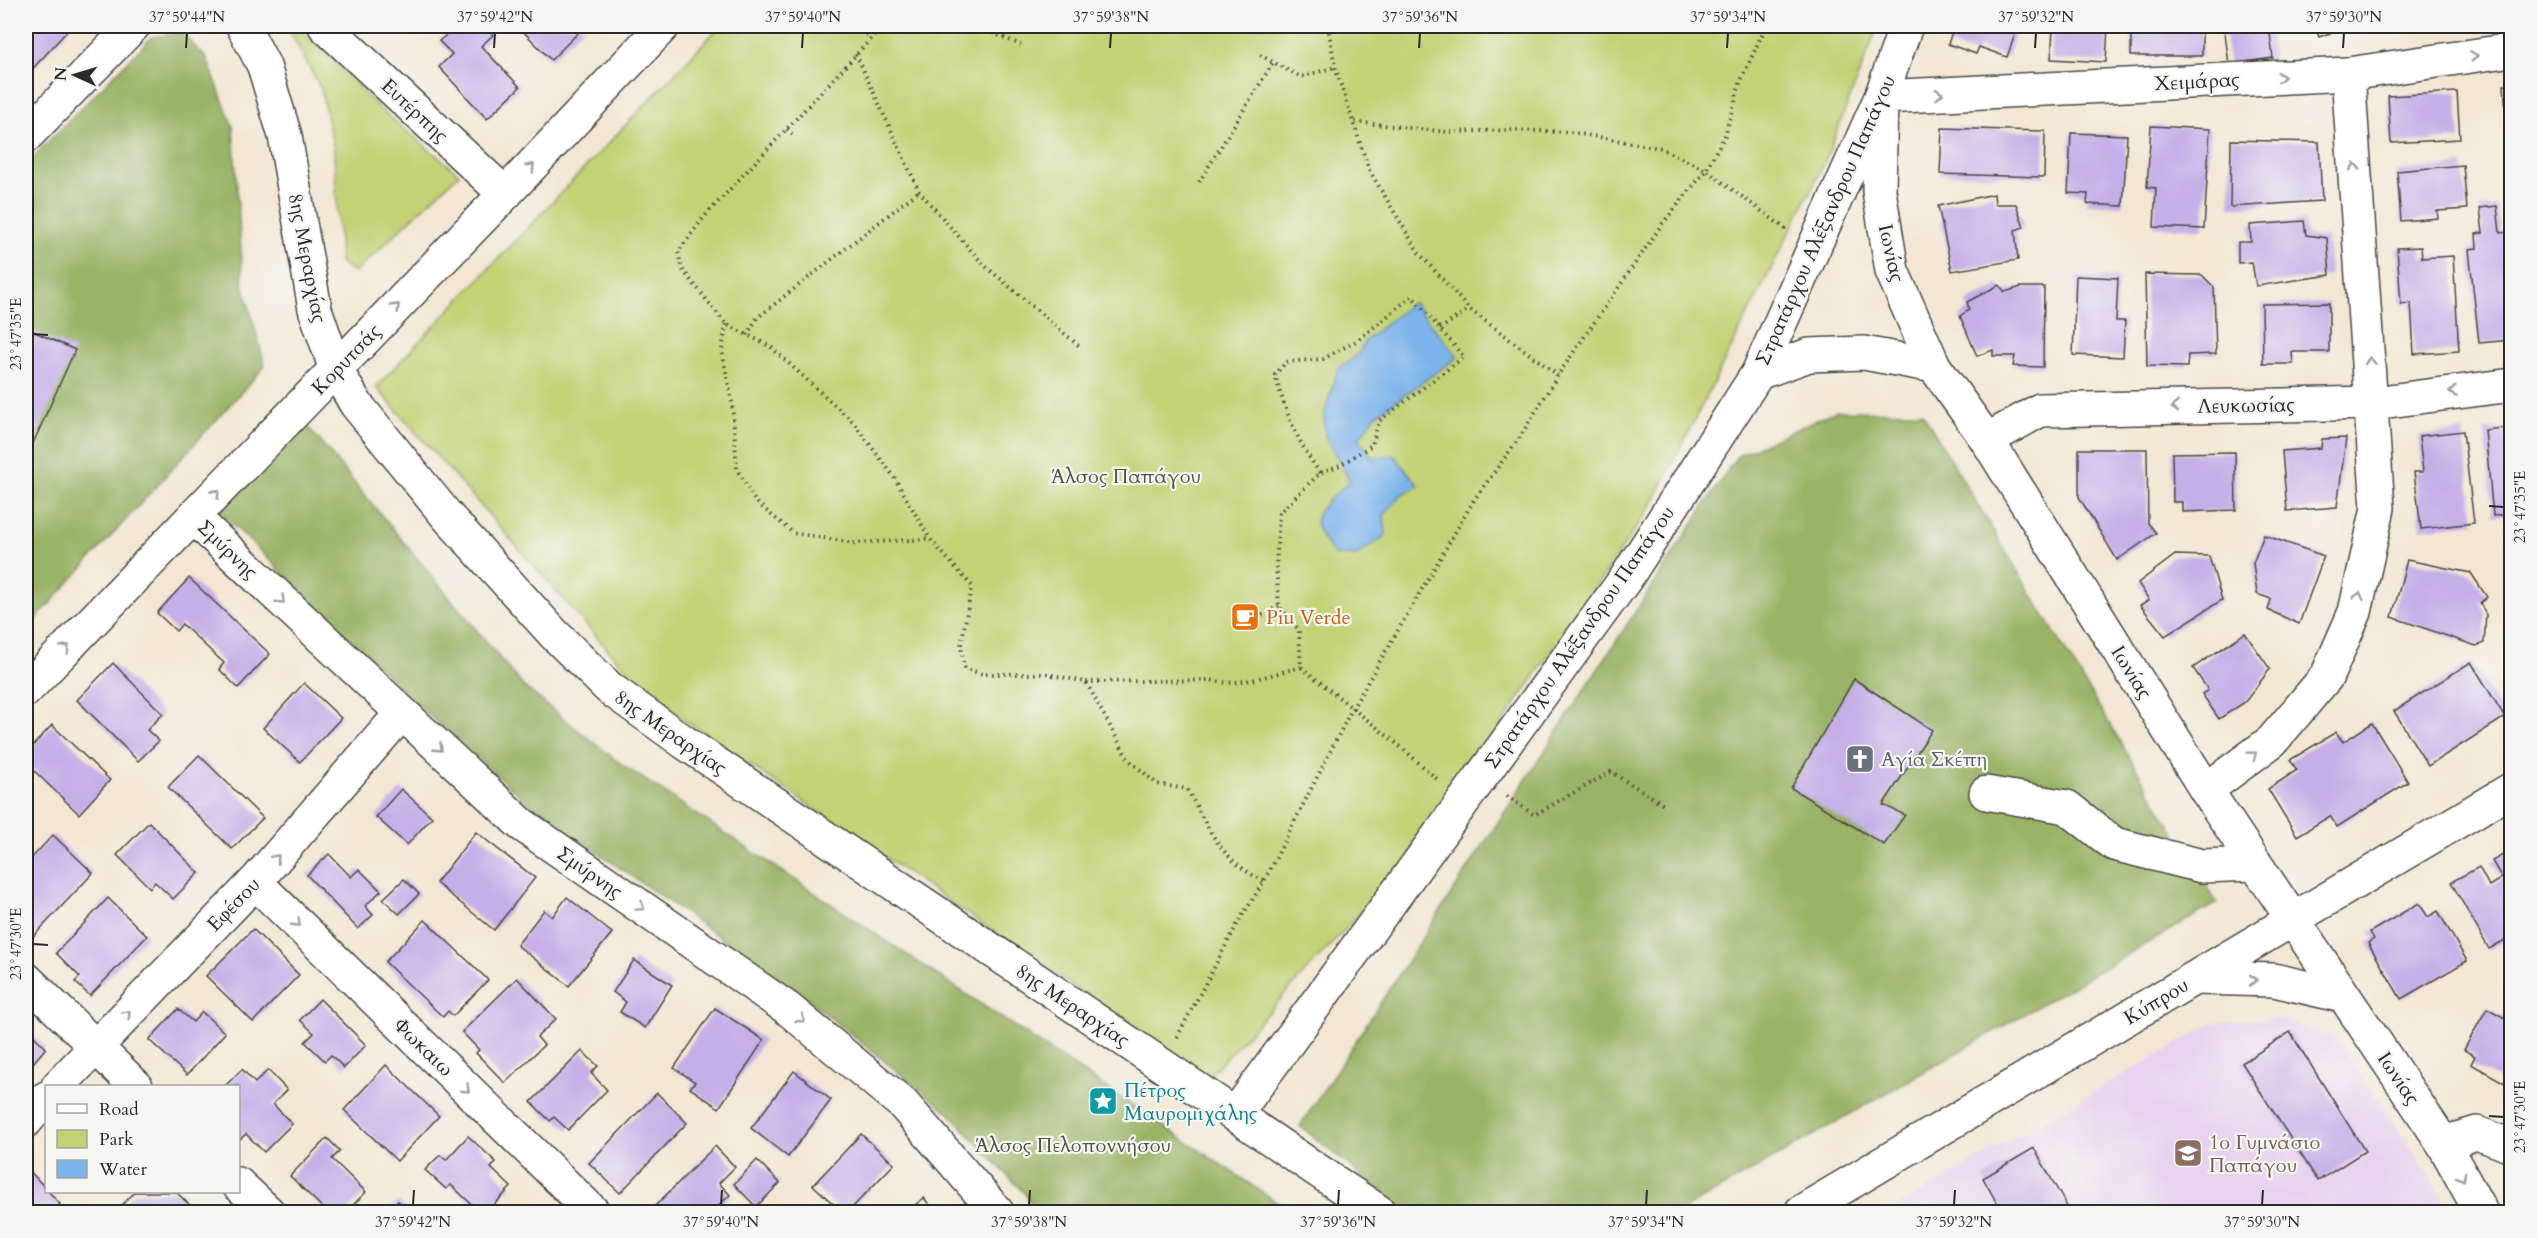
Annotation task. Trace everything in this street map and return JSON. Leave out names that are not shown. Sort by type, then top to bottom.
[{"type":"street","points":[[26,136],[133,26]]},
{"type":"street","name":"8ης Μεραρχίας","points":[[243,26],[264,66],[285,136],[315,309],[336,370],[356,404],[447,516],[554,634],[609,687],[684,742],[1378,1212]]},
{"type":"street","name":"Ευτέρπης","points":[[325,26],[505,194]]},
{"type":"street","name":"Κορυτσάς","points":[[26,690],[505,194],[663,26]]},
{"type":"street","name":"Στρατάρχου Αλέξανδρου Παπάγου","points":[[1235,1115],[1626,578],[1758,373],[1881,97],[1906,26]]},
{"type":"street","name":"Χειμάρας","points":[[1881,97],[2348,74],[2511,50]]},
{"type":"street","points":[[2206,790],[2272,741],[2327,676],[2355,612],[2378,508],[2373,403],[2348,74]]},
{"type":"street","name":"Ιωνίας","points":[[1881,97],[1879,191],[1892,271],[1934,366],[1987,440],[2206,790],[2291,921],[2443,1143],[2481,1212]]},
{"type":"street","points":[[1758,373],[1809,355],[1864,353],[1934,366]]},
{"type":"street","name":"Λευκωσίας","points":[[1987,440],[2040,410],[2373,403],[2511,385]]},
{"type":"street","name":"Σμύρνης","points":[[193,517],[521,824],[787,1008],[903,1104],[997,1212]]},
{"type":"street","name":"Εφέσου","points":[[59,1085],[255,882],[401,714]]},
{"type":"street","name":"Κύπρου","points":[[1801,1212],[2511,789]]},
{"type":"street","points":[[1986,793],[2067,807],[2114,844],[2202,866],[2254,864]]},
{"type":"street","name":"Φωκαιω","points":[[255,882],[593,1212]]},
{"type":"street","points":[[2195,978],[2274,980],[2343,996]]},
{"type":"street","points":[[26,979],[134,1085]]},
{"type":"street","points":[[26,1121],[45,1099]]},
{"type":"street","points":[[2443,1143],[2477,1132],[2511,1146]]},
{"type":"street","points":[[240,1186],[268,1212]]},
{"type":"path","points":[[858,26],[870,37]]},
{"type":"path","points":[[883,26],[870,37],[697,225],[678,252],[682,269],[726,324],[771,347],[853,422],[894,477],[930,539],[972,586],[962,645],[964,668],[982,674],[1047,674],[1086,682],[1208,680],[1228,682],[1252,680],[1300,667]]},
{"type":"path","points":[[976,26],[1021,45]]},
{"type":"path","points":[[1328,26],[1335,67],[1369,170],[1419,253],[1469,309],[1558,375]]},
{"type":"path","points":[[1162,1064],[1239,921],[1264,881],[1352,709],[1474,500],[1520,437],[1558,375],[1663,224],[1706,170],[1725,135],[1741,80],[1766,26]]},
{"type":"path","points":[[856,53],[919,191],[983,264],[1079,346]]},
{"type":"path","points":[[1260,55],[1301,77],[1335,67]]},
{"type":"path","points":[[1198,182],[1274,61]]},
{"type":"path","points":[[1355,122],[1448,132],[1511,130],[1570,132],[1660,148],[1706,170],[1780,224],[1812,252]]},
{"type":"path","points":[[787,129],[794,136]]},
{"type":"path","points":[[747,334],[758,318],[919,191]]},
{"type":"path","points":[[1320,473],[1304,453],[1283,404],[1275,375],[1286,362],[1323,359],[1358,340],[1412,296],[1464,357],[1379,421],[1371,445],[1340,465],[1320,473],[1279,513],[1276,566],[1279,606],[1299,630],[1300,667],[1401,747],[1471,789],[1534,815],[1611,772],[1665,805]]},
{"type":"path","points":[[1440,329],[1469,309]]},
{"type":"path","points":[[726,324],[722,351],[732,402],[737,469],[755,501],[793,533],[854,543],[930,539]]},
{"type":"path","points":[[1262,615],[1279,606]]},
{"type":"path","points":[[1086,682],[1128,759],[1157,784],[1187,789],[1223,853],[1247,873],[1264,881]]},
{"type":"shaded area","points":[[2277,1018],[2335,1038],[2431,1178],[2449,1212],[1887,1212],[2213,1023]]},
{"type":"green space","points":[[287,26],[298,26],[380,109],[459,174],[355,272],[340,263],[334,150],[321,89]]},
{"type":"green space","name":"Άλσος Παπάγου","points":[[720,26],[1878,26],[1824,164],[1651,506],[1405,865],[1207,1078],[648,695],[376,387]]},
{"type":"green space","points":[[182,33],[207,59],[233,127],[243,283],[265,366],[26,630],[26,164],[152,37]]},
{"type":"green space","points":[[1836,411],[1922,412],[2217,903],[1680,1212],[1407,1212],[1300,1126],[1737,456]]},
{"type":"green space","name":"Άλσος Πελοποννήσου","points":[[304,422],[523,686],[617,761],[1292,1212],[1036,1212],[1025,1194],[949,1113],[792,987],[536,810],[420,707],[218,510]]},
{"type":"water","points":[[1413,302],[1458,357],[1376,415],[1359,438],[1372,458],[1394,455],[1419,486],[1402,494],[1384,515],[1386,535],[1356,556],[1335,555],[1318,531],[1316,522],[1322,507],[1350,481],[1325,436],[1324,415],[1338,369],[1357,355],[1365,341]]},
{"type":"building","points":[[26,26],[67,26],[70,28],[26,76]]},
{"type":"building","points":[[457,26],[484,26],[493,35],[481,46],[520,87],[487,119],[439,67],[452,54],[439,41]]},
{"type":"building","points":[[518,26],[582,26],[584,27],[551,60]]},
{"type":"building","points":[[1954,26],[2018,26],[2007,57],[1979,47],[1976,54],[1948,44]]},
{"type":"building","points":[[2042,26],[2108,26],[2106,62],[2051,59],[2053,30],[2041,30]]},
{"type":"building","points":[[2131,26],[2202,26],[2202,56],[2131,56]]},
{"type":"building","points":[[2224,26],[2269,26],[2273,58],[2229,64]]},
{"type":"building","points":[[2315,26],[2349,26],[2319,37]]},
{"type":"building","points":[[2504,85],[2512,85],[2512,141],[2508,141]]},
{"type":"building","points":[[2457,92],[2460,139],[2391,143],[2388,96]]},
{"type":"building","points":[[2151,126],[2210,129],[2204,229],[2154,227],[2156,188],[2147,187]]},
{"type":"building","points":[[1942,128],[2045,131],[2044,177],[1940,174]]},
{"type":"building","points":[[2071,133],[2127,135],[2123,206],[2087,204],[2088,194],[2068,193]]},
{"type":"building","points":[[2231,140],[2319,142],[2322,201],[2230,207]]},
{"type":"building","points":[[2463,165],[2467,209],[2437,211],[2438,218],[2401,221],[2397,171]]},
{"type":"building","points":[[1994,194],[1995,204],[2016,204],[2024,227],[2015,230],[2018,260],[1952,271],[1938,206]]},
{"type":"building","points":[[2497,206],[2500,233],[2508,232],[2512,252],[2512,340],[2479,343],[2469,249],[2477,248],[2476,234],[2483,233],[2480,208]]},
{"type":"building","points":[[2304,221],[2306,235],[2327,238],[2330,275],[2256,286],[2252,262],[2238,263],[2238,242],[2251,242],[2250,225]]},
{"type":"building","points":[[2421,247],[2422,258],[2453,256],[2459,351],[2414,354],[2411,303],[2401,304],[2397,248]]},
{"type":"building","points":[[2145,274],[2202,275],[2214,287],[2216,354],[2188,355],[2187,367],[2147,366]]},
{"type":"building","points":[[2076,276],[2118,278],[2116,321],[2125,321],[2123,357],[2073,355]]},
{"type":"building","points":[[1999,285],[2005,292],[2021,287],[2044,287],[2043,367],[2013,366],[2015,356],[1993,356],[1993,350],[1977,356],[1960,316],[1969,310],[1967,302]]},
{"type":"building","points":[[2329,303],[2329,352],[2292,352],[2293,364],[2263,364],[2262,304]]},
{"type":"building","points":[[26,328],[75,350],[26,459]]},
{"type":"building","points":[[2512,427],[2512,514],[2493,516],[2485,430]]},
{"type":"building","points":[[2463,431],[2474,523],[2421,529],[2414,472],[2423,472],[2419,436]]},
{"type":"building","points":[[2346,438],[2337,507],[2287,511],[2282,451],[2321,448],[2322,439]]},
{"type":"building","points":[[2079,449],[2147,449],[2148,523],[2156,533],[2117,560],[2079,497]]},
{"type":"building","points":[[2235,452],[2236,510],[2182,512],[2182,502],[2173,502],[2172,453]]},
{"type":"building","points":[[2264,535],[2324,556],[2299,624],[2268,610],[2271,599],[2257,594],[2253,563]]},
{"type":"building","points":[[2175,555],[2209,556],[2222,600],[2165,636],[2140,605],[2149,600],[2138,583]]},
{"type":"building","points":[[2407,560],[2471,573],[2487,597],[2480,603],[2486,615],[2484,643],[2476,646],[2392,617]]},
{"type":"building","points":[[189,578],[270,654],[238,688],[219,669],[224,663],[182,624],[176,631],[157,613]]},
{"type":"building","points":[[2245,633],[2270,669],[2245,702],[2219,719],[2202,694],[2208,690],[2193,668]]},
{"type":"building","points":[[2471,662],[2505,717],[2428,766],[2394,711]]},
{"type":"building","points":[[113,663],[163,714],[147,730],[159,741],[138,761],[77,700]]},
{"type":"building","name":"Αγία Σκέπη","points":[[1854,679],[1932,730],[1883,805],[1905,815],[1884,845],[1791,788]]},
{"type":"building","points":[[304,683],[341,718],[300,762],[263,728]]},
{"type":"building","points":[[2372,723],[2408,782],[2337,827],[2330,816],[2297,836],[2268,789],[2297,770],[2290,760],[2336,732],[2343,742]]},
{"type":"building","points":[[52,725],[110,780],[79,814],[26,763],[26,753]]},
{"type":"building","points":[[199,755],[263,818],[232,849],[168,787]]},
{"type":"building","points":[[401,789],[432,817],[407,845],[376,817]]},
{"type":"building","points":[[149,822],[199,873],[173,899],[155,882],[150,888],[117,855]]},
{"type":"building","points":[[476,832],[535,878],[494,930],[436,883]]},
{"type":"building","points":[[53,835],[93,873],[32,938],[26,931],[26,864]]},
{"type":"building","points":[[2512,850],[2512,936],[2489,949],[2451,882],[2479,867],[2489,886],[2502,878],[2492,861]]},
{"type":"building","points":[[329,854],[351,877],[359,869],[381,891],[365,906],[373,915],[358,929],[307,875]]},
{"type":"building","points":[[404,879],[419,894],[399,914],[383,899]]},
{"type":"building","points":[[567,897],[612,933],[569,986],[517,945],[544,910],[552,917]]},
{"type":"building","points":[[108,898],[147,936],[90,996],[75,982],[80,977],[56,953]]},
{"type":"building","points":[[2419,903],[2428,917],[2438,911],[2467,961],[2401,999],[2368,943],[2374,939],[2370,932]]},
{"type":"building","points":[[425,920],[488,980],[453,1016],[448,1011],[443,1017],[385,962]]},
{"type":"building","points":[[253,929],[299,975],[253,1022],[206,976]]},
{"type":"building","points":[[634,960],[672,985],[645,1028],[620,1012],[626,1002],[613,992]]},
{"type":"building","points":[[517,978],[556,1019],[537,1037],[544,1045],[505,1083],[476,1053],[479,1050],[462,1032]]},
{"type":"building","points":[[320,999],[366,1045],[344,1068],[331,1055],[325,1061],[305,1042],[314,1033],[300,1020]]},
{"type":"building","points":[[715,1008],[764,1040],[719,1108],[690,1088],[695,1082],[674,1068]]},
{"type":"building","points":[[2487,1008],[2510,1021],[2512,1017],[2512,1087],[2471,1064],[2475,1056],[2464,1050]]},
{"type":"building","points":[[178,1009],[193,1022],[202,1012],[225,1033],[187,1075],[149,1040]]},
{"type":"building","points":[[26,1028],[46,1048],[26,1071]]},
{"type":"building","points":[[2290,1032],[2365,1151],[2318,1181],[2242,1063]]},
{"type":"building","points":[[582,1051],[598,1066],[591,1073],[607,1090],[568,1130],[554,1117],[550,1121],[531,1102]]},
{"type":"building","points":[[386,1065],[439,1116],[397,1161],[344,1110]]},
{"type":"building","points":[[242,1069],[255,1083],[268,1070],[287,1090],[273,1104],[292,1124],[264,1152],[246,1134],[240,1139],[240,1085],[226,1085]]},
{"type":"building","points":[[794,1071],[831,1100],[788,1157],[751,1128]]},
{"type":"building","points":[[657,1093],[687,1123],[620,1193],[589,1163]]},
{"type":"building","points":[[861,1134],[894,1164],[848,1212],[842,1212],[813,1185]]},
{"type":"building","points":[[468,1136],[496,1162],[491,1168],[511,1187],[487,1212],[480,1212],[451,1185],[446,1189],[425,1170],[440,1155],[446,1160]]},
{"type":"building","points":[[327,1138],[340,1151],[332,1159],[366,1192],[346,1212],[327,1212],[290,1176]]},
{"type":"building","points":[[715,1146],[735,1167],[719,1183],[730,1195],[712,1212],[649,1212]]},
{"type":"building","points":[[2034,1148],[2070,1212],[2002,1212],[1983,1178]]},
{"type":"building","points":[[757,1160],[780,1183],[756,1207],[734,1184]]},
{"type":"building","points":[[26,1167],[45,1188],[45,1193],[50,1193],[60,1204],[51,1212],[26,1212]]},
{"type":"building","points":[[134,1193],[177,1193],[197,1212],[115,1212]]},
{"type":"building","points":[[924,1198],[935,1212],[906,1212]]},
{"type":"building","points":[[398,1201],[410,1212],[387,1212]]},
{"type":"place","name":"Piu Verde","points":[[1245,617]]},
{"type":"place","name":"Αγία Σκέπη","points":[[1860,759]]},
{"type":"place","name":"Πέτρος Μαυρομιχάλης","points":[[1103,1101]]},
{"type":"place","name":"1ο Γυμνάσιο Παπάγου","points":[[2188,1153]]}]
